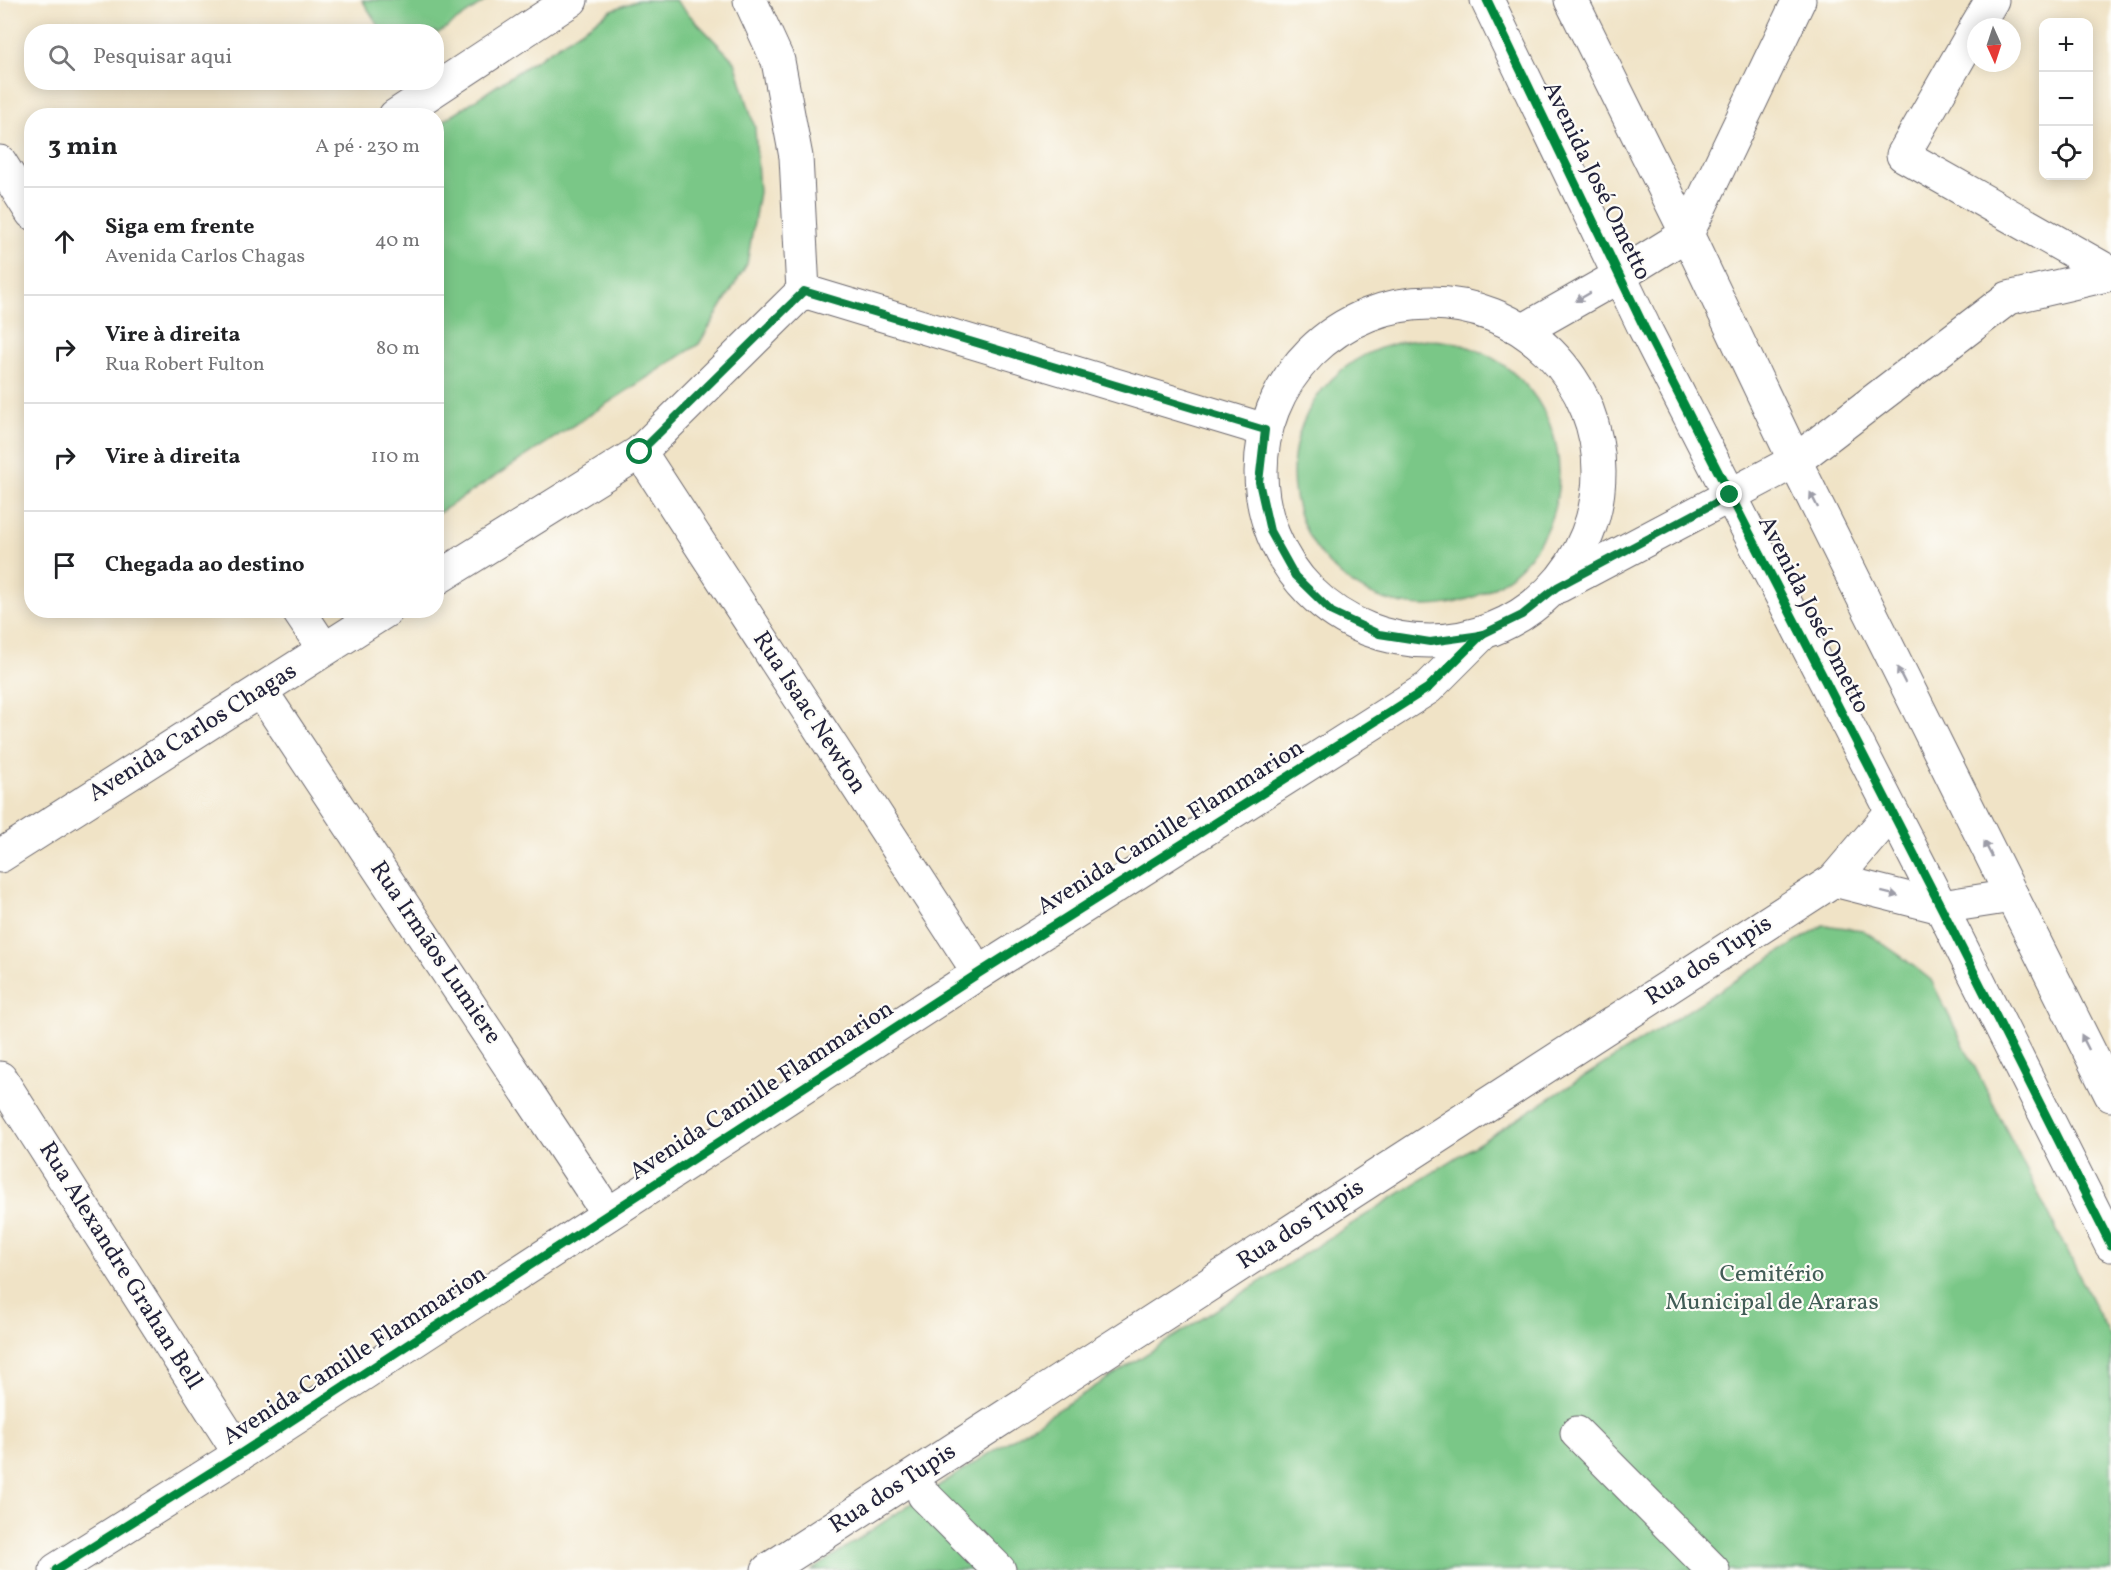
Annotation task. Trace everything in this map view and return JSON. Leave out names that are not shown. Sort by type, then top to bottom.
[{"type":"street","points":[[444,84],[572,0]]},
{"type":"street","points":[[444,574],[640,452],[804,291],[796,157],[778,61],[750,0]]},
{"type":"street","name":"Avenida José Ometto","points":[[1487,0],[1619,276],[2111,1245]]},
{"type":"street","points":[[1571,0],[1687,234],[1795,461],[2111,1095]]},
{"type":"street","points":[[1524,330],[1687,234],[1799,0]]},
{"type":"street","points":[[1981,18],[1992,0]]},
{"type":"street","points":[[1967,43],[1903,155],[2111,273]]},
{"type":"street","points":[[407,108],[435,90]]},
{"type":"street","points":[[0,162],[24,200]]},
{"type":"street","points":[[1557,587],[1588,537],[1601,480],[1593,422],[1567,370],[1524,330],[1483,310],[1437,303],[1391,307],[1348,323],[1311,351],[1282,388],[1265,430],[1259,482],[1270,531],[1295,576],[1332,612],[1379,634],[1430,642],[1481,635],[1522,615],[1557,587],[1795,461],[2008,298],[2111,273]]},
{"type":"street","points":[[804,291],[1265,430]]},
{"type":"street","name":"Rua Isaac Newton","points":[[640,452],[978,973]]},
{"type":"street","points":[[303,618],[324,649]]},
{"type":"street","name":"Avenida Carlos Chagas","points":[[0,856],[374,618]]},
{"type":"street","name":"Avenida Camille Flammarion","points":[[56,1570],[240,1454],[978,973],[1428,688],[1481,635]]},
{"type":"street","name":"Rua Irmãos Lumiere","points":[[261,691],[608,1214]]},
{"type":"street","name":"Rua dos Tupis","points":[[768,1570],[1834,880],[1891,813]]},
{"type":"street","points":[[1834,880],[1941,907],[2012,896]]},
{"type":"street","name":"Rua Alexandre Grahan Bell","points":[[0,1078],[240,1454]]},
{"type":"street","points":[[1577,1433],[1713,1570]]},
{"type":"street","points":[[924,1495],[999,1570]]},
{"type":"green space","points":[[362,0],[487,0],[444,29],[444,24],[377,24]]},
{"type":"green space","points":[[638,0],[675,0],[735,62],[755,128],[759,192],[747,264],[699,344],[444,509],[444,120],[612,10]]},
{"type":"green space","points":[[1426,340],[1452,342],[1477,350],[1500,362],[1520,379],[1537,399],[1549,422],[1557,447],[1559,473],[1557,499],[1549,524],[1537,547],[1520,567],[1500,584],[1477,596],[1452,604],[1426,606],[1400,604],[1375,596],[1352,584],[1332,567],[1315,547],[1303,524],[1295,499],[1293,473],[1295,447],[1303,422],[1315,399],[1332,379],[1352,362],[1375,350],[1400,342]]},
{"type":"green space","name":"Cemitério Municipal de Araras","points":[[1823,925],[1863,930],[1931,980],[2111,1338],[2111,1570],[812,1570],[924,1495]]},
{"type":"cycle path","points":[[1487,0],[1644,327],[2111,1245]]},
{"type":"cycle path","points":[[56,1570],[240,1454],[979,973],[1428,688],[1481,635]]},
{"type":"route","points":[[640,452],[804,291],[1265,430],[1259,482],[1270,531],[1295,576],[1332,612],[1379,634],[1430,642],[1481,635],[1522,615],[1557,587],[1730,495]]}]
